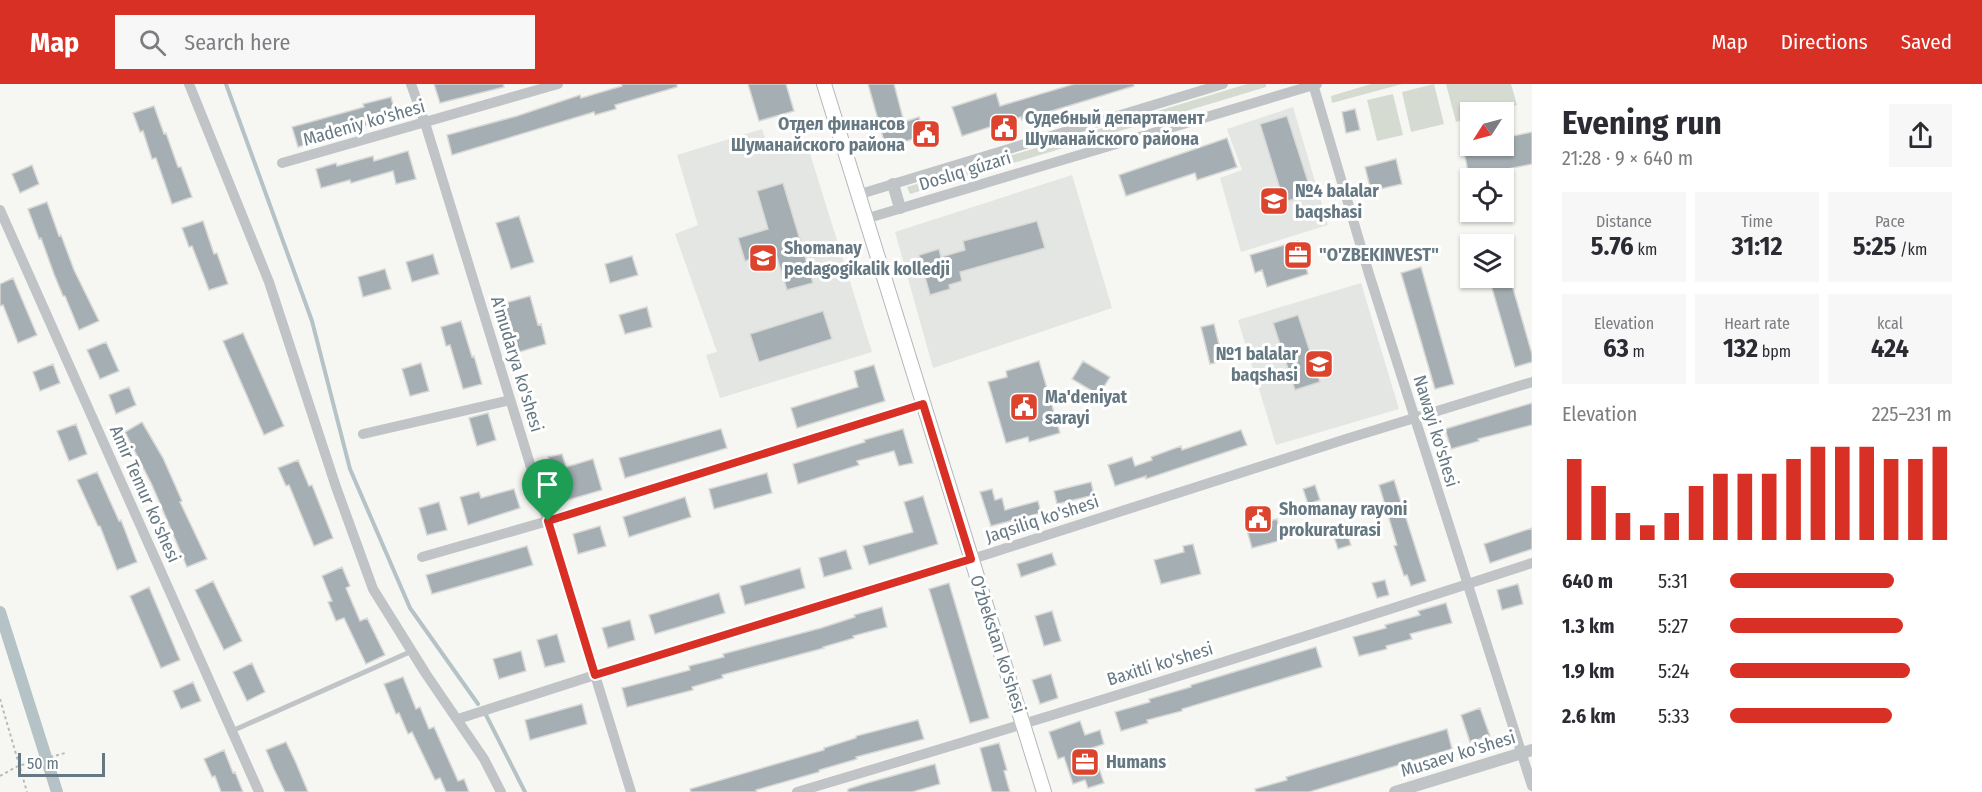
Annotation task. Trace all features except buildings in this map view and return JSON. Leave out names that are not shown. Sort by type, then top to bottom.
[{"type":"main road","name":"O'zbekstan ko'shesi","points":[[824,84],[1044,792]]},
{"type":"street","points":[[189,84],[269,282],[336,487],[373,589],[484,759],[501,792]]},
{"type":"street","name":"A'mudarya ko'shesi","points":[[411,84],[631,792]]},
{"type":"street","name":"Madeniy ko'shesi","points":[[282,163],[558,84]]},
{"type":"street","name":"Doslıq gúzari","points":[[857,195],[1223,84]]},
{"type":"street","name":"Doslıq gúzari","points":[[865,219],[1314,84]]},
{"type":"street","name":"Nawayi ko'shesi","points":[[1314,84],[1369,274],[1467,584],[1526,752],[1532,786]]},
{"type":"street","points":[[893,184],[900,208]]},
{"type":"street","name":"Amir Temur ko'shesi","points":[[0,210],[259,792]]},
{"type":"street","name":"Jaqsiliq ko'shesi","points":[[458,719],[1532,382]]},
{"type":"street","points":[[363,434],[510,400]]},
{"type":"street","points":[[423,557],[548,521],[923,404]]},
{"type":"street","name":"Baxitli ko'shesi","points":[[797,792],[1023,725],[1532,563]]},
{"type":"street","name":"Musaev ko'shesi","points":[[1395,792],[1526,752]]},
{"type":"lane","points":[[232,731],[412,651]]},
{"type":"path","points":[[0,699],[27,792]]},
{"type":"path","points":[[0,776],[18,766],[65,753]]},
{"type":"shaded area","points":[[1247,84],[1266,84],[1266,87],[910,194],[907,187]]},
{"type":"shaded area","points":[[1371,84],[1402,84],[1332,103],[1331,96]]},
{"type":"shaded area","points":[[1434,84],[1444,124],[1411,132],[1402,92]]},
{"type":"shaded area","points":[[1446,84],[1511,84],[1517,105],[1514,106],[1514,102],[1460,102],[1460,121],[1456,122]]},
{"type":"shaded area","points":[[1393,94],[1403,135],[1377,141],[1367,100]]},
{"type":"shaded area","name":"№4 balalar baqshasi","points":[[1293,107],[1328,225],[1241,252],[1220,178],[1242,170],[1227,129]]},
{"type":"shaded area","name":"Shomanay pedagogikalik kolledji","points":[[762,129],[770,152],[806,141],[872,352],[720,398],[706,355],[717,352],[675,234],[698,225],[677,155]]},
{"type":"shaded area","points":[[1072,175],[1112,308],[933,368],[895,232]]},
{"type":"shaded area","name":"№1 balalar baqshasi","points":[[1361,283],[1399,409],[1276,445],[1238,320]]},
{"type":"waterway","points":[[226,84],[312,321],[350,469],[410,608],[478,704]]},
{"type":"waterway","points":[[0,612],[57,792]]},
{"type":"waterway","points":[[486,715],[525,792]]},
{"type":"place","name":"Судебный департамент Шуманайского района","points":[[1004,128]]},
{"type":"place","name":"Отдел финансов Шуманайского района","points":[[926,134]]},
{"type":"place","name":"№4 balalar baqshasi","points":[[1274,201]]},
{"type":"place","name":"\"O'ZBEKINVEST\"","points":[[1298,255]]},
{"type":"place","name":"Shomanay pedagogikalik kolledji","points":[[763,258]]},
{"type":"place","name":"№1 balalar baqshasi","points":[[1319,364]]},
{"type":"place","name":"Ma'deniyat sarayi","points":[[1024,407]]},
{"type":"place","name":"Shomanay rayoni prokuraturasi","points":[[1258,519]]},
{"type":"place","name":"Humans","points":[[1085,762]]},
{"type":"route","points":[[923,404],[971,559],[595,675],[548,521],[923,404]]}]
